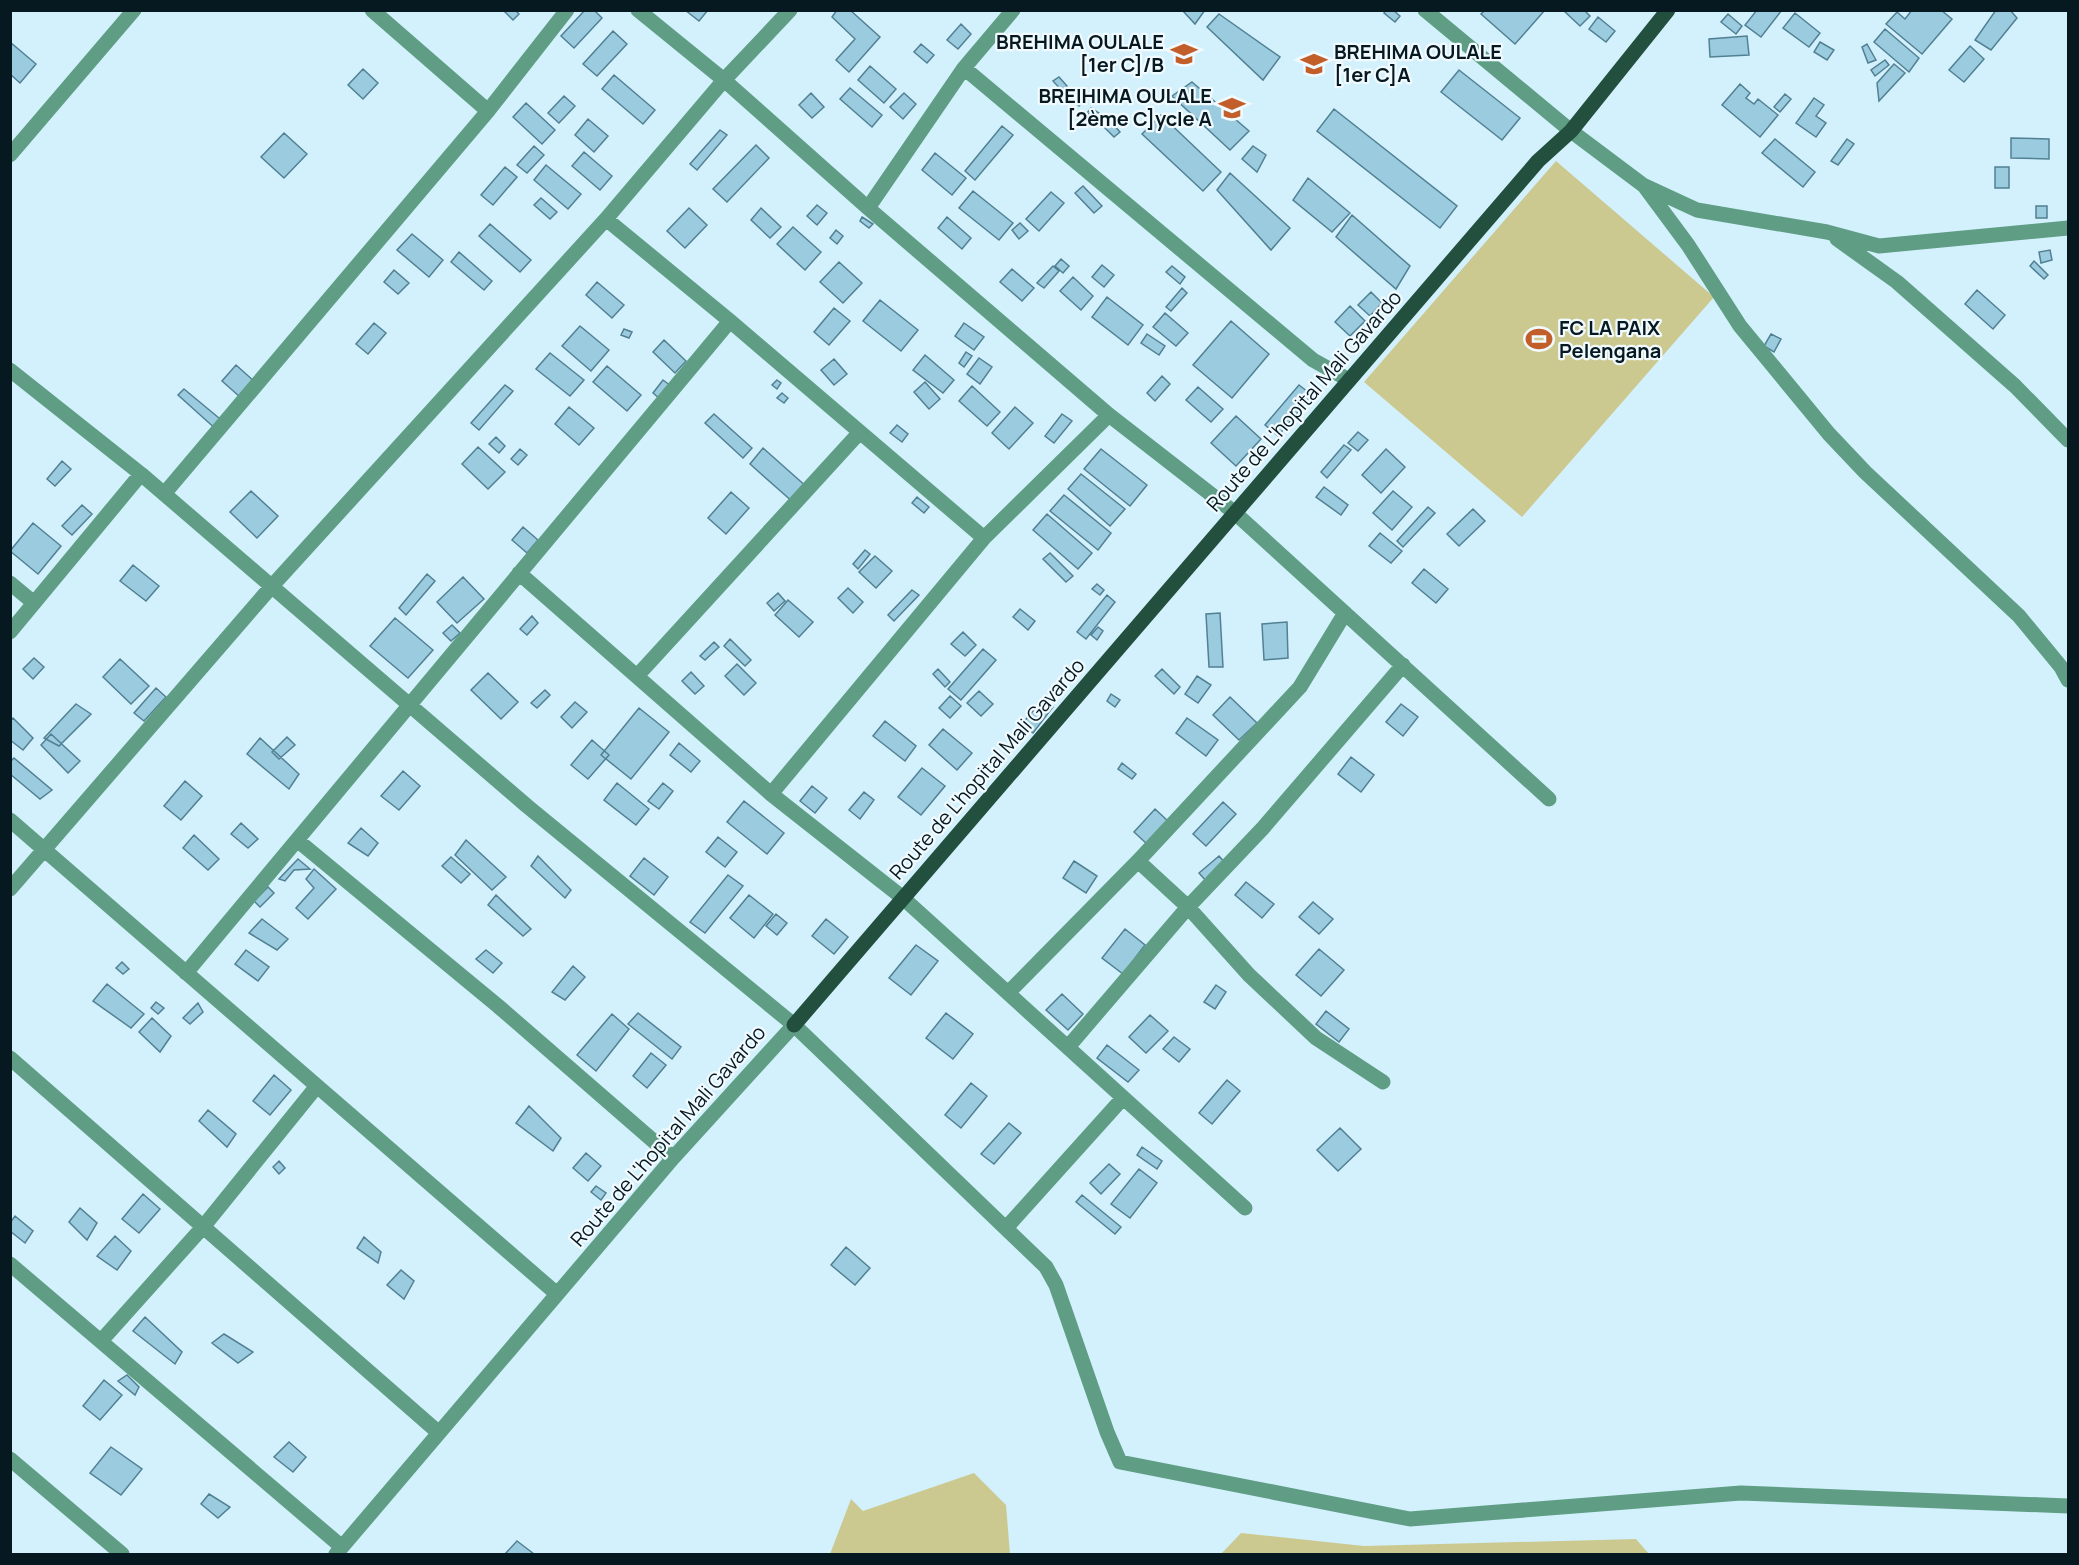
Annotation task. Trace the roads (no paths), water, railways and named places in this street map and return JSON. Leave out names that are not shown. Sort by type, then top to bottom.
[{"type":"main road","name":"Route de L'hopital Mali Gavardo","points":[[794,1025],[1538,161],[1571,131],[1668,10]]},
{"type":"street","points":[[10,155],[134,10]]},
{"type":"street","points":[[372,10],[488,111]]},
{"type":"street","points":[[164,494],[488,111],[567,10]]},
{"type":"street","points":[[638,10],[724,80],[868,208],[1109,415],[1235,513],[1549,798]]},
{"type":"street","points":[[10,889],[272,586],[606,219],[724,80],[790,10]]},
{"type":"street","points":[[868,208],[964,68],[1013,10]]},
{"type":"street","points":[[1425,10],[1571,131],[1643,185],[1697,210],[1827,232],[1879,246],[2068,228]]},
{"type":"street","points":[[964,68],[1313,360],[1350,380]]},
{"type":"street","points":[[1643,185],[1688,245],[1740,326],[1829,434],[1864,472],[2019,616],[2061,667],[2068,680]]},
{"type":"street","points":[[606,219],[730,321],[984,538]]},
{"type":"street","points":[[1827,232],[1897,282],[2015,386],[2068,440]]},
{"type":"street","points":[[186,973],[730,321]]},
{"type":"street","points":[[10,370],[141,474],[526,806],[794,1025],[1046,1267],[1056,1284],[1107,1432],[1120,1462],[1410,1519],[1741,1493],[2068,1506]]},
{"type":"street","points":[[771,794],[984,538],[1109,415]]},
{"type":"street","points":[[637,676],[860,432]]},
{"type":"street","points":[[10,632],[141,474]]},
{"type":"street","points":[[519,573],[771,794],[903,898],[1245,1208]]},
{"type":"street","points":[[10,583],[34,603]]},
{"type":"street","points":[[1008,993],[1138,861],[1300,687],[1345,613]]},
{"type":"street","points":[[1068,1047],[1188,907],[1263,828],[1402,665]]},
{"type":"street","points":[[10,820],[557,1294]]},
{"type":"street","points":[[297,840],[498,1006],[673,1158]]},
{"type":"street","points":[[1138,861],[1188,907],[1249,975],[1316,1038],[1383,1082]]},
{"type":"street","name":"Route de L'hopital Mali Gavardo","points":[[339,1551],[673,1158],[794,1025]]},
{"type":"street","points":[[10,1059],[439,1433]]},
{"type":"street","points":[[101,1341],[203,1227],[317,1086]]},
{"type":"street","points":[[1006,1228],[1124,1098]]},
{"type":"street","points":[[10,1264],[339,1551]]},
{"type":"street","points":[[10,1459],[122,1554]]},
{"type":"place","name":"BREHIMA OULALE [1er C]/B","points":[[1184,54]]},
{"type":"place","name":"BREHIMA OULALE [1er C]A","points":[[1314,64]]},
{"type":"place","name":"BREIHIMA OULALE [2ème C]ycle A","points":[[1232,108]]},
{"type":"place","name":"FC LA PAIX Pelengana","points":[[1539,339]]}]
